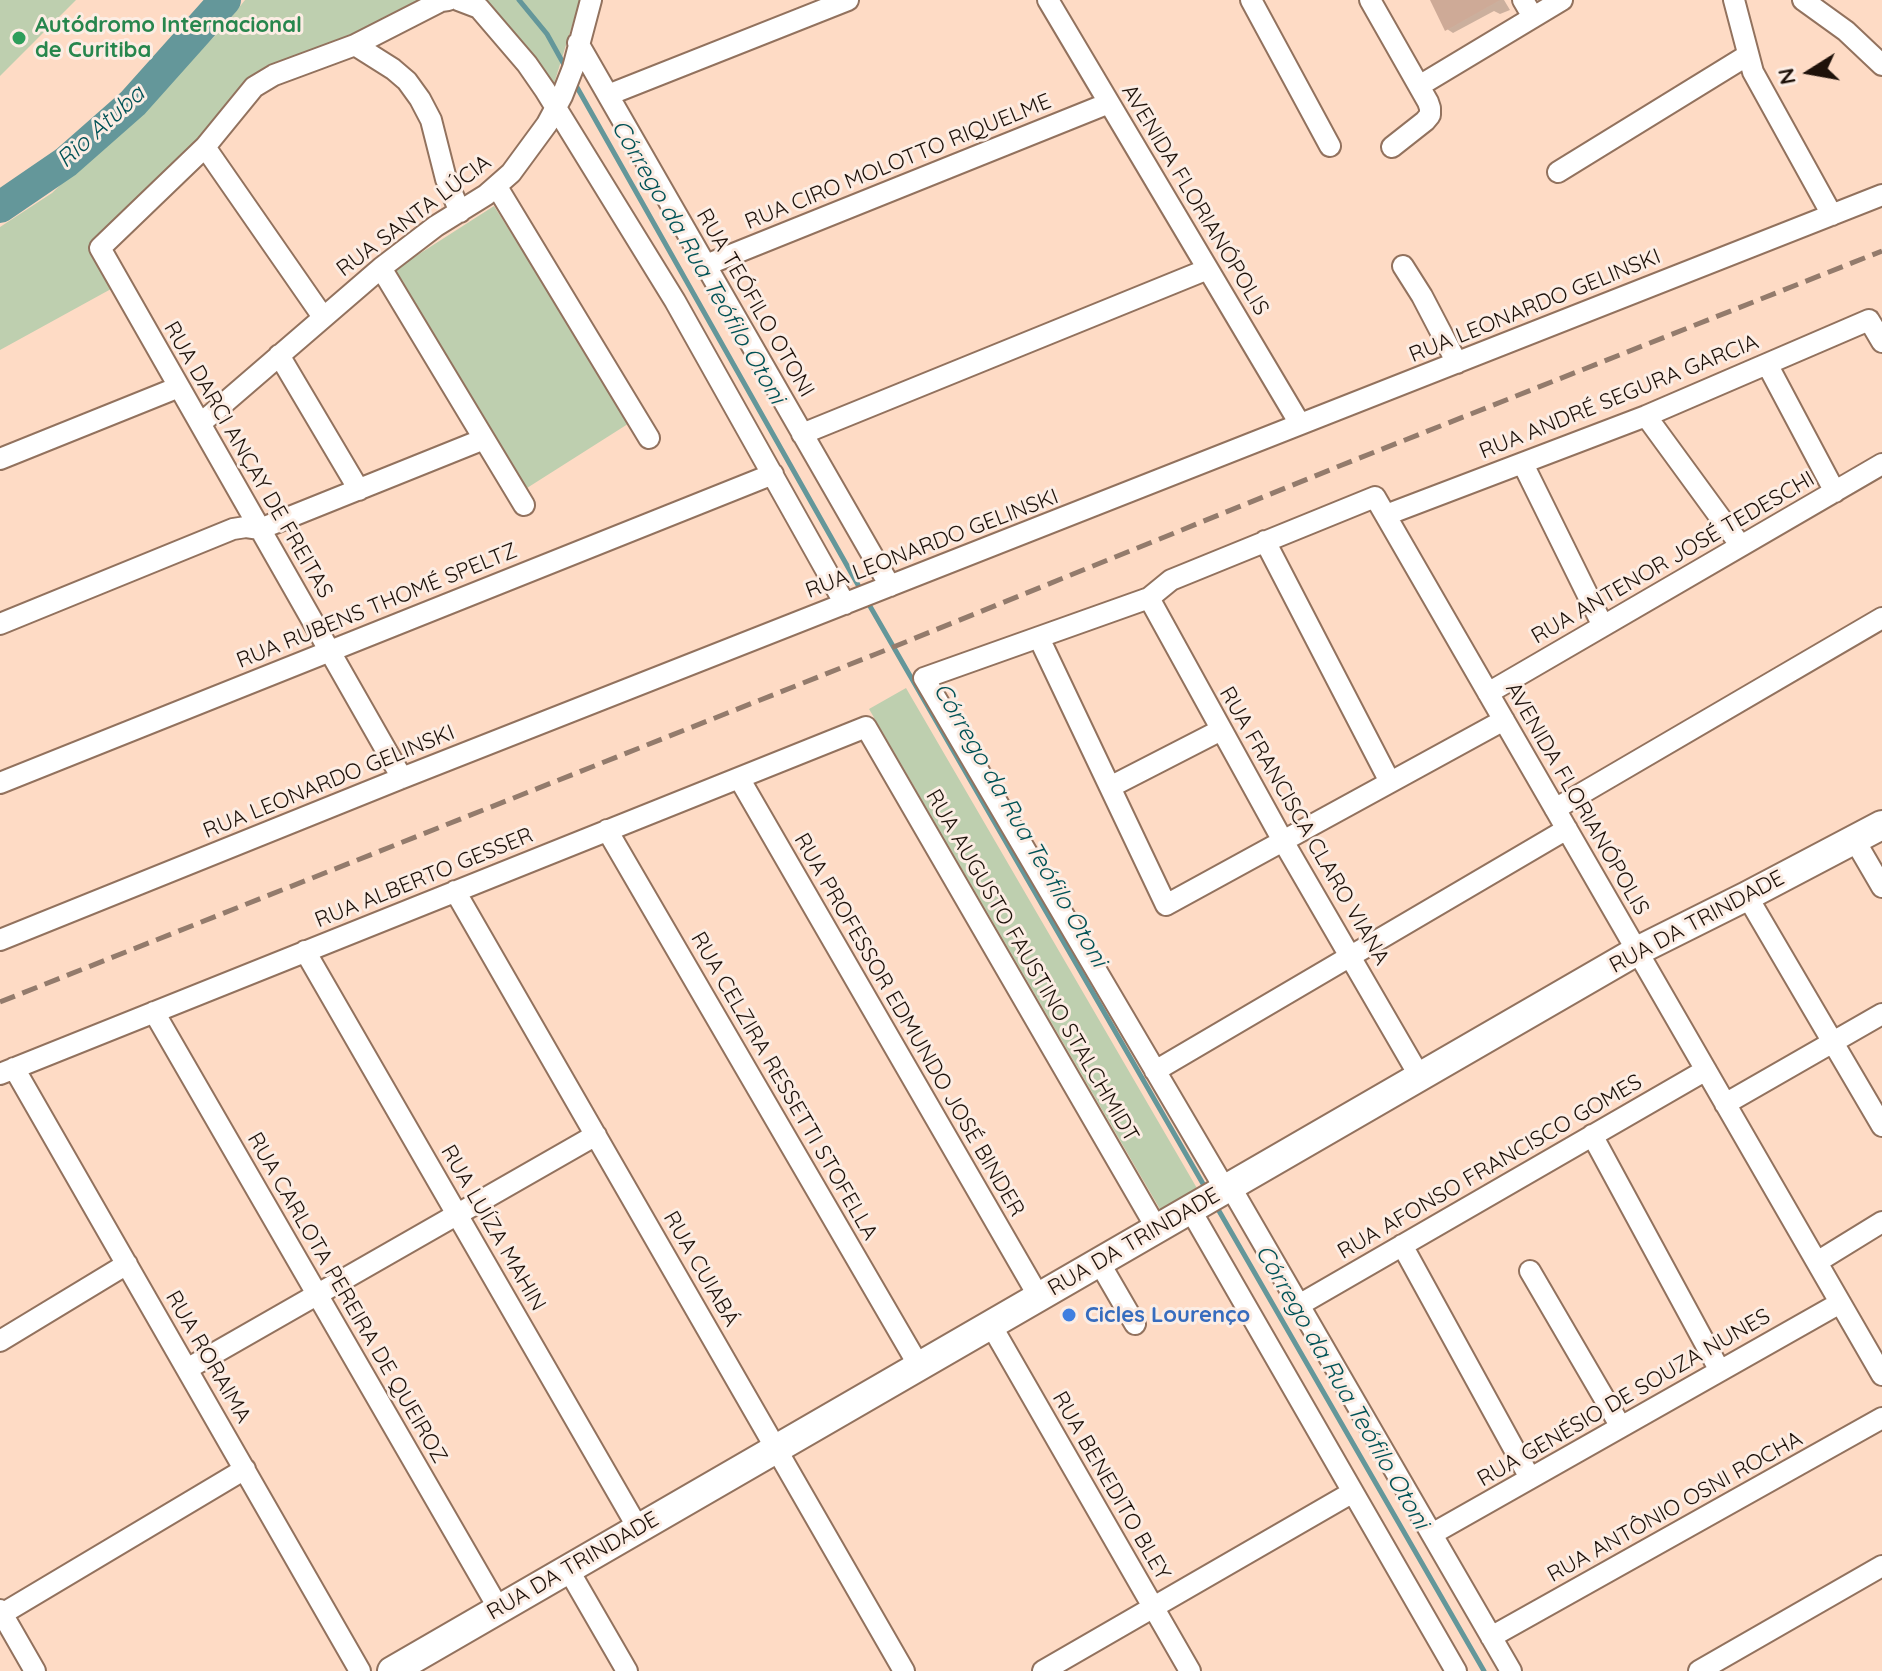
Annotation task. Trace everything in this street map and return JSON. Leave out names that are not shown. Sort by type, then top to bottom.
[{"type":"main road","name":"RUA DA TRINDADE","points":[[392,1671],[1637,951],[1882,825]]},
{"type":"street","points":[[323,317],[205,147],[248,92],[263,80],[355,45],[448,0]]},
{"type":"street","points":[[458,0],[479,8],[536,77],[649,256],[773,474],[851,602]]},
{"type":"street","name":"RUA SANTA LÚCIA","points":[[200,424],[381,268],[436,226],[497,187],[511,173],[556,108],[570,75],[591,0]]},
{"type":"street","points":[[608,95],[848,0]]},
{"type":"street","name":"AVENIDA FLORIANÓPOLIS","points":[[1048,0],[1300,424]]},
{"type":"street","points":[[1251,0],[1330,146]]},
{"type":"street","points":[[1370,0],[1428,102],[1430,115],[1392,147]]},
{"type":"street","points":[[1419,86],[1528,9],[1562,0]]},
{"type":"street","points":[[1734,0],[1748,55],[1761,86],[1832,215]]},
{"type":"street","points":[[1803,0],[1846,31],[1882,65]]},
{"type":"street","name":"RUA TEÓFILO OTONI","points":[[578,43],[802,434],[886,588]]},
{"type":"street","points":[[355,45],[393,69],[420,99],[431,120],[446,179],[460,212]]},
{"type":"street","points":[[1558,172],[1748,55]]},
{"type":"street","name":"RUA CIRO MOLOTTO RIQUELME","points":[[706,265],[1109,103]]},
{"type":"street","name":"RUA DARCI ANÇAY DE FREITAS","points":[[205,147],[100,248],[402,778]]},
{"type":"street","points":[[497,187],[649,438]]},
{"type":"street","name":"RUA LEONARDO GELINSKI","points":[[0,940],[402,778],[1882,195]]},
{"type":"street","points":[[1403,266],[1457,363]]},
{"type":"street","points":[[381,268],[524,505]]},
{"type":"street","points":[[802,434],[1208,269]]},
{"type":"street","name":"RUA ANDRÉ SEGURA GARCIA","points":[[1386,515],[1646,416],[1869,320],[1882,342]]},
{"type":"street","points":[[279,355],[359,490]]},
{"type":"street","points":[[1767,364],[1835,492]]},
{"type":"street","points":[[0,459],[179,387]]},
{"type":"street","points":[[1646,416],[1741,546]]},
{"type":"street","points":[[0,624],[233,529],[260,529],[484,439]]},
{"type":"street","points":[[1523,464],[1603,626]]},
{"type":"street","name":"RUA ANTENOR JOSÉ TEDESCHI","points":[[1488,693],[1882,464]]},
{"type":"street","name":"RUA RUBENS THOMÉ SPELTZ","points":[[0,783],[773,474]]},
{"type":"street","points":[[233,529],[240,521],[242,497]]},
{"type":"street","name":"AVENIDA FLORIANÓPOLIS","points":[[1265,541],[1375,497],[1882,1375]]},
{"type":"street","points":[[1390,782],[1265,541],[1171,580],[1149,598],[924,678],[1155,1071],[1299,1305],[1511,1671]]},
{"type":"street","name":"RUA FRANCISCA CLARO VIANA","points":[[1149,598],[1283,841],[1420,1077]]},
{"type":"street","points":[[1555,809],[1882,618]]},
{"type":"street","points":[[1039,638],[1166,905],[1504,720]]},
{"type":"street","name":"RUA ALBERTO GESSER","points":[[7,1071],[866,727]]},
{"type":"street","name":"RUA AUGUSTO FAUSTINO STALCHMIDT","points":[[866,727],[1157,1229]]},
{"type":"street","points":[[1110,787],[1221,730]]},
{"type":"street","name":"RUA PROFESSOR EDMUNDO JOSÉ BINDER","points":[[739,778],[1039,1297]]},
{"type":"street","points":[[1155,1071],[1567,829]]},
{"type":"street","name":"RUA CELZIRA RESSETTI STOFELLA","points":[[607,830],[919,1366]]},
{"type":"street","points":[[1854,839],[1882,887]]},
{"type":"street","name":"RUA CUIABÁ","points":[[455,891],[904,1671]]},
{"type":"street","points":[[1747,896],[1882,1126]]},
{"type":"street","name":"RUA LUÍZA MAHIN","points":[[305,951],[638,1528]]},
{"type":"street","name":"RUA CARLOTA PEREIRA DE QUEIROZ","points":[[154,1012],[499,1609]]},
{"type":"street","points":[[1725,1104],[1882,1014]]},
{"type":"street","name":"RUA AFONSO FRANCISCO GOMES","points":[[1299,1305],[1706,1070]]},
{"type":"street","name":"RUA RORAIMA","points":[[7,1071],[127,1264],[360,1671]]},
{"type":"street","points":[[187,1369],[596,1135]]},
{"type":"street","points":[[1592,1135],[1720,1371]]},
{"type":"street","points":[[1190,1209],[1456,1671]]},
{"type":"street","points":[[1817,1262],[1882,1222]]},
{"type":"street","points":[[1402,1245],[1530,1478]]},
{"type":"street","points":[[1099,1262],[1135,1324]]},
{"type":"street","points":[[0,1341],[127,1264]]},
{"type":"street","points":[[1530,1271],[1621,1427]]},
{"type":"street","name":"RUA GENÉSIO DE SOUZA NUNES","points":[[1432,1534],[1840,1303]]},
{"type":"street","name":"RUA BENEDITO BLEY","points":[[991,1325],[1190,1671]]},
{"type":"street","name":"RUA ANTÔNIO OSNI ROCHA","points":[[1491,1637],[1882,1418]]},
{"type":"street","points":[[35,1671],[1,1612],[245,1469]]},
{"type":"street","points":[[1043,1671],[1353,1492]]},
{"type":"street","points":[[1699,1671],[1882,1566]]},
{"type":"street","points":[[568,1569],[627,1671]]},
{"type":"green space","name":"Autódromo Internacional de Curitiba","points":[[0,0],[76,0],[0,76]]},
{"type":"green space","points":[[245,0],[419,0],[336,42],[266,67],[253,77],[200,140],[90,244],[111,289],[0,350],[0,227],[52,193],[221,30]]},
{"type":"green space","points":[[487,0],[580,0],[553,87]]},
{"type":"green space","points":[[494,206],[631,422],[527,488],[391,272]]},
{"type":"green space","points":[[906,688],[1198,1190],[1161,1211],[869,709]]},
{"type":"building","points":[[1430,0],[1500,0],[1445,31]]},
{"type":"waterway","name":"Rio Atuba","points":[[0,207],[66,162],[133,103],[225,0]]},
{"type":"waterway","name":"Córrego da Rua Teófilo Otoni","points":[[519,0],[547,34],[567,70]]},
{"type":"waterway","name":"Córrego da Rua Teófilo Otoni","points":[[574,82],[862,592]]},
{"type":"waterway","name":"Córrego da Rua Teófilo Otoni","points":[[867,601],[1206,1189]]},
{"type":"waterway","name":"Córrego da Rua Teófilo Otoni","points":[[1215,1204],[1484,1671]]},
{"type":"railway","points":[[0,1002],[1882,251]]},
{"type":"place","name":"Autódromo Internacional de Curitiba","points":[[19,38]]},
{"type":"place","name":"Cicles Lourenço","points":[[1069,1315]]}]
